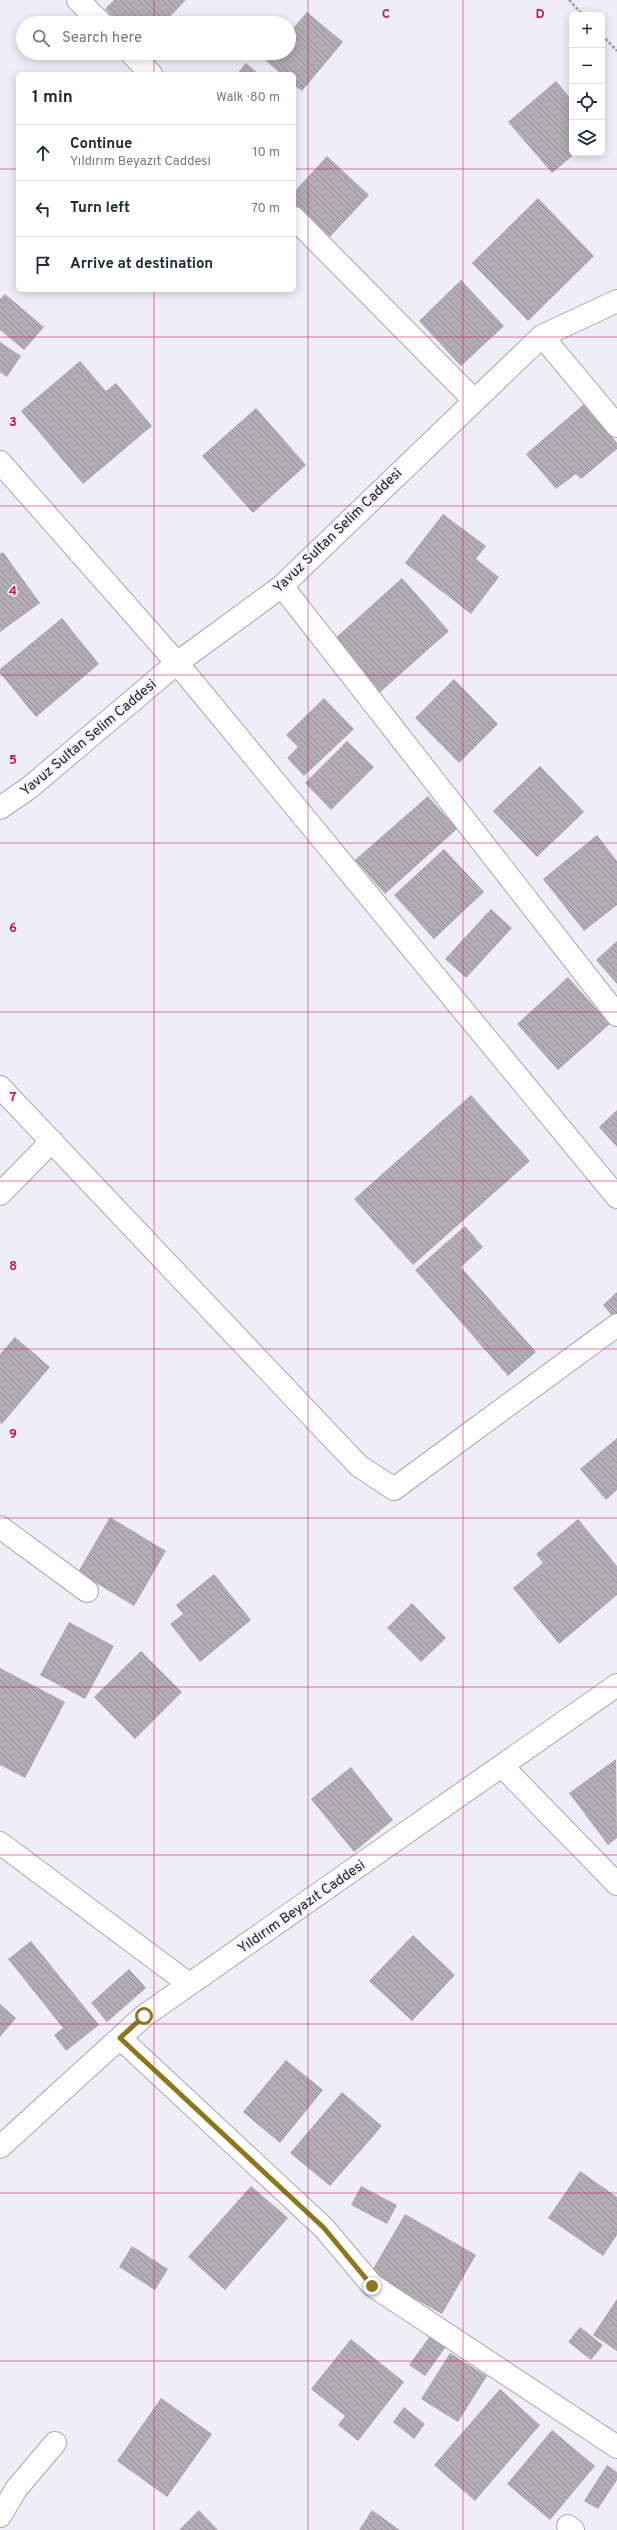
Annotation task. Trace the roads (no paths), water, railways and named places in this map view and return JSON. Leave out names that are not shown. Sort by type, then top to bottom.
[{"type":"street","points":[[78,0],[94,16]]},
{"type":"street","points":[[137,60],[149,72]]},
{"type":"street","points":[[296,220],[473,400]]},
{"type":"street","name":"Yavuz Sultan Selim Caddesi","points":[[0,808],[29,788],[177,663],[282,586],[473,400],[542,336],[617,300]]},
{"type":"street","points":[[542,336],[617,426]]},
{"type":"street","points":[[0,462],[177,663],[617,1197]]},
{"type":"street","points":[[282,586],[617,1015]]},
{"type":"street","points":[[0,1087],[359,1466],[394,1489],[617,1325]]},
{"type":"street","points":[[0,1194],[52,1141]]},
{"type":"street","points":[[0,1526],[87,1591]]},
{"type":"street","name":"Yıldırım Beyazıt Caddesi","points":[[0,2147],[144,2016],[617,1685]]},
{"type":"street","points":[[502,1766],[617,1884]]},
{"type":"street","points":[[0,1843],[189,1984]]},
{"type":"street","points":[[120,2038],[324,2228],[372,2286],[617,2447]]},
{"type":"street","points":[[0,2516],[17,2488],[55,2443]]}]
